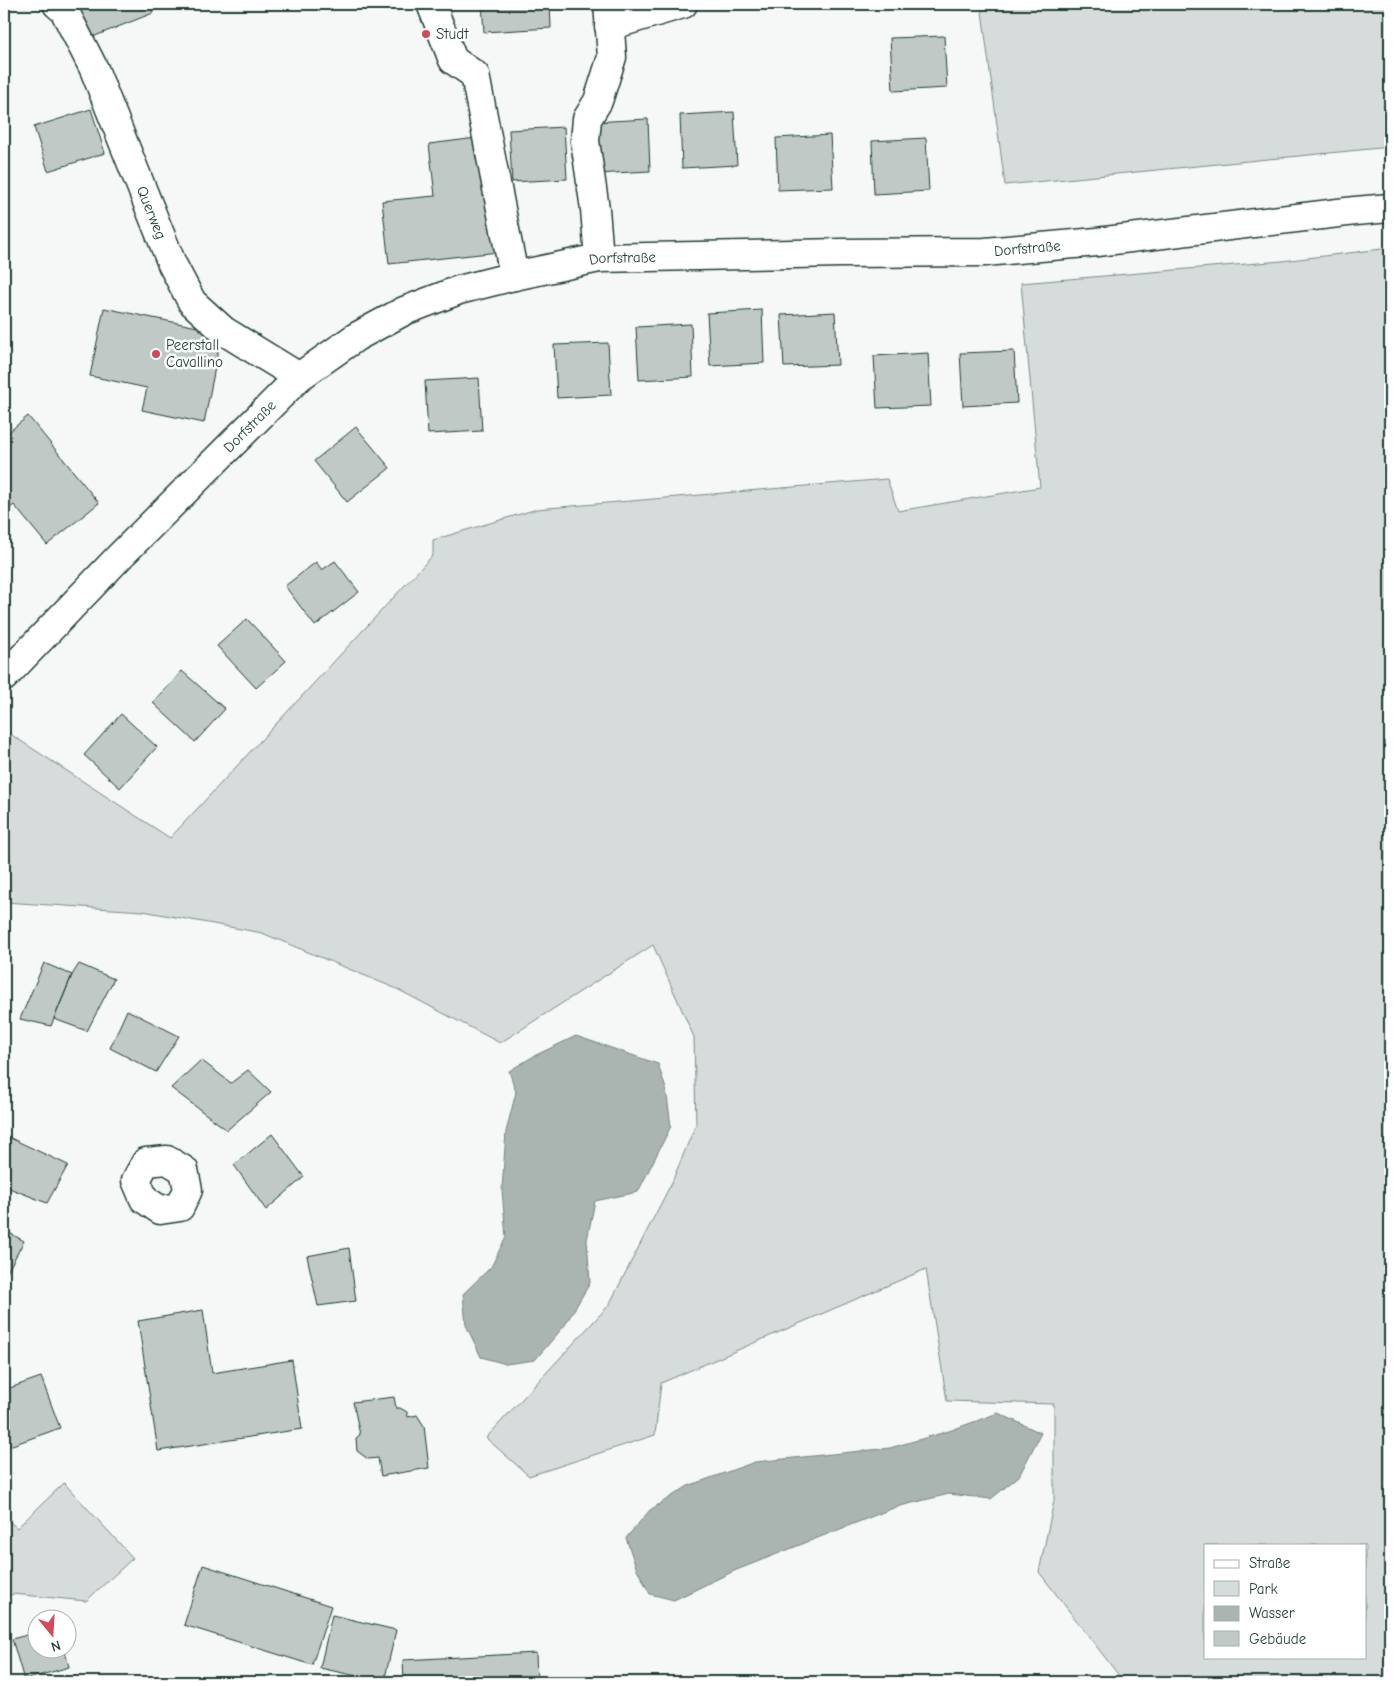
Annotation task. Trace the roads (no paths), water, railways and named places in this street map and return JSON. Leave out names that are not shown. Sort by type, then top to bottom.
[{"type":"street","name":"Querweg","points":[[57,4],[64,10],[94,69],[172,264],[192,302],[224,331],[299,377]]},
{"type":"street","points":[[431,4],[452,60],[475,75],[514,276]]},
{"type":"street","points":[[599,258],[595,209],[585,141],[587,119],[598,101],[612,57],[608,15],[683,4]]},
{"type":"street","name":"Dorfstraße","points":[[4,677],[120,556],[299,377],[356,337],[404,310],[459,290],[599,258],[985,252],[1097,242],[1354,210],[1390,208]]},
{"type":"water","points":[[576,1036],[658,1064],[666,1089],[671,1126],[638,1192],[595,1201],[587,1240],[590,1283],[565,1325],[535,1360],[506,1364],[481,1357],[466,1325],[463,1294],[491,1267],[506,1237],[502,1190],[506,1132],[516,1092],[509,1071],[534,1056]]},
{"type":"water","points":[[998,1413],[1041,1433],[1019,1476],[991,1499],[949,1494],[896,1507],[734,1571],[674,1600],[650,1594],[636,1567],[626,1538],[650,1510],[688,1486],[755,1462],[890,1448],[949,1431]]},
{"type":"place","name":"Studt","points":[[426,34]]},
{"type":"place","name":"Peerstall Cavallino","points":[[156,354]]}]
